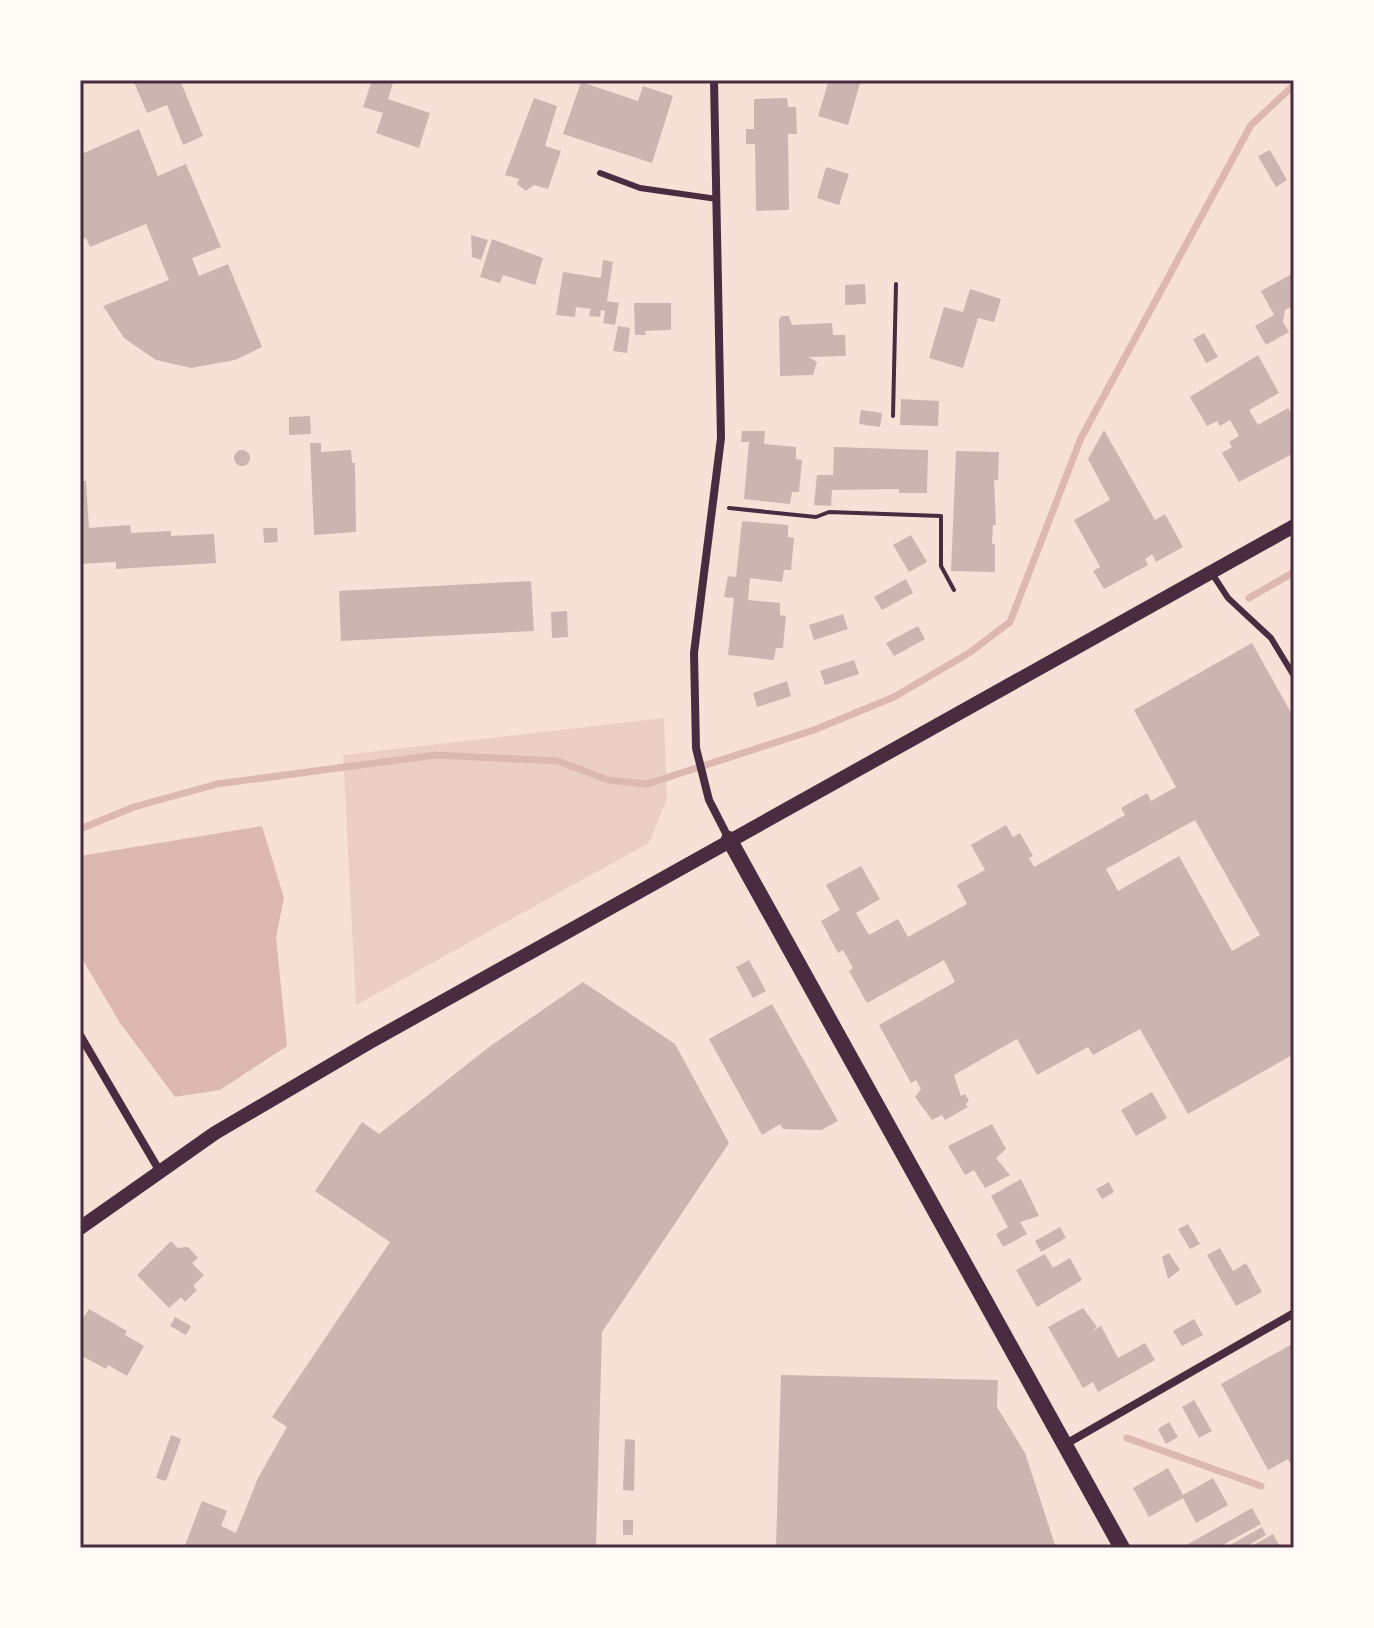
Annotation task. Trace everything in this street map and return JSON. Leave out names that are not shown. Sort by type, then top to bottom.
[{"type":"main road","points":[[729,839],[1122,1548]]},
{"type":"street","points":[[714,80],[721,438],[694,653],[696,748],[709,800],[729,839]]},
{"type":"street","points":[[80,1228],[159,1170],[370,1042],[1294,526]]},
{"type":"street","points":[[82,1041],[159,1170]]},
{"type":"street","points":[[1064,1445],[1294,1313]]},
{"type":"lane","points":[[600,173],[640,188],[717,199]]},
{"type":"lane","points":[[1211,572],[1228,598],[1271,638],[1294,676]]},
{"type":"path","points":[[893,416],[896,284]]},
{"type":"path","points":[[714,507],[816,517],[829,512],[941,516],[941,566],[954,590]]},
{"type":"shaded area","points":[[664,718],[667,799],[649,843],[356,1005],[343,755]]},
{"type":"shaded area","points":[[262,826],[284,898],[276,937],[287,1046],[220,1090],[175,1097],[120,1023],[80,955],[80,856]]},
{"type":"building","points":[[133,80],[180,80],[203,136],[183,145],[167,105],[147,113]]},
{"type":"building","points":[[372,80],[393,83],[388,99],[430,113],[419,148],[376,133],[383,113],[363,107]]},
{"type":"building","points":[[829,80],[861,80],[848,125],[818,116]]},
{"type":"building","points":[[581,82],[638,101],[643,86],[673,96],[652,163],[563,134]]},
{"type":"building","points":[[534,98],[557,106],[545,146],[561,151],[548,189],[534,185],[526,191],[517,184],[519,179],[505,175]]},
{"type":"building","points":[[787,98],[788,107],[796,107],[797,134],[788,134],[789,210],[756,211],[755,144],[746,144],[746,129],[754,129],[754,99]]},
{"type":"building","points":[[139,129],[158,176],[186,164],[221,247],[192,258],[199,276],[228,264],[262,347],[235,360],[191,368],[156,360],[124,338],[103,306],[169,280],[146,224],[90,247],[86,238],[80,240],[80,144],[84,153]]},
{"type":"building","points":[[1270,150],[1287,180],[1276,187],[1258,156]]},
{"type":"building","points":[[826,167],[849,174],[839,205],[817,198]]},
{"type":"building","points":[[471,235],[488,240],[481,260],[472,257]]},
{"type":"building","points":[[492,239],[543,258],[535,285],[503,275],[500,283],[480,277]]},
{"type":"building","points":[[603,260],[613,262],[607,301],[619,303],[615,325],[603,323],[605,311],[601,310],[600,317],[589,316],[591,309],[576,307],[575,317],[556,315],[563,272],[601,278]]},
{"type":"building","points":[[1292,274],[1294,305],[1285,310],[1283,322],[1289,332],[1266,345],[1255,326],[1274,315],[1261,291]]},
{"type":"building","points":[[865,284],[866,304],[845,305],[845,285]]},
{"type":"building","points":[[970,289],[1001,299],[994,322],[978,318],[963,368],[929,358],[944,307],[963,312]]},
{"type":"building","points":[[634,303],[671,303],[671,330],[645,331],[646,335],[635,335]]},
{"type":"building","points":[[789,316],[792,325],[832,323],[833,335],[845,335],[846,356],[808,357],[817,362],[813,375],[780,376],[779,319]]},
{"type":"building","points":[[618,326],[630,328],[627,353],[613,351]]},
{"type":"building","points":[[1204,333],[1218,357],[1206,363],[1193,339]]},
{"type":"building","points":[[1258,355],[1279,393],[1249,410],[1258,425],[1288,408],[1294,418],[1294,453],[1239,482],[1222,453],[1232,447],[1229,442],[1239,436],[1230,420],[1220,426],[1217,421],[1207,426],[1190,397]]},
{"type":"building","points":[[901,399],[939,401],[938,426],[900,425]]},
{"type":"building","points":[[861,410],[882,413],[880,427],[859,424]]},
{"type":"building","points":[[310,416],[311,434],[289,435],[289,417]]},
{"type":"building","points":[[1104,430],[1155,520],[1165,514],[1183,547],[1156,562],[1152,554],[1145,559],[1148,565],[1104,589],[1093,571],[1100,567],[1074,520],[1110,500],[1088,459]]},
{"type":"building","points":[[742,431],[765,431],[764,444],[796,447],[796,459],[802,460],[799,492],[792,492],[790,504],[744,499],[749,442],[741,442]]},
{"type":"building","points":[[310,443],[321,443],[321,452],[351,450],[352,463],[355,463],[356,532],[314,535]]},
{"type":"building","points":[[834,447],[928,450],[927,493],[899,493],[899,489],[832,490],[831,506],[814,505],[817,475],[833,475]]},
{"type":"building","points":[[242,450],[248,452],[248,464],[242,466],[236,464],[234,458],[236,452]]},
{"type":"building","points":[[956,451],[999,452],[998,480],[994,480],[996,525],[993,525],[992,544],[995,544],[995,572],[951,571]]},
{"type":"building","points":[[80,481],[86,481],[89,528],[130,525],[131,533],[171,531],[171,536],[214,534],[216,563],[116,569],[116,562],[80,564]]},
{"type":"building","points":[[742,521],[788,525],[788,537],[794,538],[791,570],[784,570],[782,582],[750,578],[748,600],[780,603],[780,615],[786,616],[783,648],[776,648],[774,660],[728,655],[734,598],[724,597],[728,576],[736,577]]},
{"type":"building","points":[[263,528],[277,528],[278,542],[264,543]]},
{"type":"building","points":[[911,535],[927,562],[909,572],[893,545]]},
{"type":"building","points":[[906,579],[913,593],[882,610],[874,597]]},
{"type":"building","points":[[531,581],[534,631],[341,641],[339,591]]},
{"type":"building","points":[[567,611],[568,637],[552,638],[551,612]]},
{"type":"building","points":[[843,614],[848,629],[814,640],[809,625]]},
{"type":"building","points":[[918,626],[925,639],[894,656],[886,643]]},
{"type":"building","points":[[1252,643],[1294,718],[1294,1054],[1188,1114],[1140,1029],[1093,1055],[1088,1047],[1037,1075],[1017,1039],[954,1075],[961,1096],[965,1094],[969,1101],[966,1104],[968,1107],[945,1120],[942,1115],[932,1120],[915,1097],[921,1089],[916,1080],[911,1083],[879,1025],[955,982],[944,960],[867,1003],[849,971],[853,968],[843,950],[838,953],[821,921],[840,910],[826,885],[861,866],[880,899],[856,913],[869,935],[898,919],[908,937],[967,904],[957,885],[985,870],[971,845],[1006,825],[1013,837],[1020,833],[1033,856],[1029,858],[1034,867],[1125,815],[1121,808],[1147,793],[1151,801],[1176,787],[1134,710]],"holes":[[[1195,820],[1260,935],[1232,951],[1179,856],[1118,891],[1106,869]]]},
{"type":"building","points":[[854,660],[859,674],[825,685],[820,671]]},
{"type":"building","points":[[787,681],[791,696],[757,707],[753,693]]},
{"type":"building","points":[[749,960],[766,991],[753,998],[736,967]]},
{"type":"building","points":[[583,982],[675,1044],[729,1143],[602,1332],[596,1548],[184,1548],[202,1501],[227,1511],[221,1526],[236,1533],[258,1478],[287,1427],[272,1417],[390,1242],[315,1191],[362,1122],[379,1134],[489,1047]]},
{"type":"building","points":[[772,1004],[838,1121],[821,1130],[783,1129],[780,1124],[762,1135],[709,1039]]},
{"type":"building","points":[[1152,1092],[1167,1118],[1136,1136],[1121,1110]]},
{"type":"building","points":[[992,1124],[1006,1149],[996,1158],[1010,1175],[985,1188],[974,1170],[965,1175],[948,1146]]},
{"type":"building","points":[[1021,1179],[1039,1216],[1020,1222],[1027,1234],[1003,1247],[996,1234],[1008,1227],[991,1196]]},
{"type":"building","points":[[1109,1182],[1114,1192],[1102,1199],[1096,1189]]},
{"type":"building","points":[[1188,1224],[1200,1244],[1190,1249],[1178,1229]]},
{"type":"building","points":[[1060,1227],[1066,1238],[1041,1252],[1035,1241]]},
{"type":"building","points":[[171,1241],[178,1248],[188,1247],[198,1258],[192,1263],[204,1275],[193,1286],[197,1290],[185,1302],[181,1297],[169,1308],[137,1275]]},
{"type":"building","points":[[1220,1248],[1233,1271],[1246,1263],[1262,1292],[1236,1306],[1207,1255]]},
{"type":"building","points":[[1169,1253],[1180,1270],[1168,1279],[1162,1257]]},
{"type":"building","points":[[1045,1254],[1053,1268],[1070,1258],[1082,1280],[1037,1307],[1016,1270]]},
{"type":"building","points":[[1083,1308],[1097,1327],[1091,1332],[1101,1326],[1118,1358],[1145,1343],[1155,1360],[1098,1392],[1093,1382],[1083,1388],[1048,1327]]},
{"type":"building","points":[[89,1309],[127,1331],[125,1335],[144,1346],[127,1376],[80,1355],[80,1323]]},
{"type":"building","points":[[175,1317],[191,1326],[186,1335],[170,1326]]},
{"type":"building","points":[[1194,1319],[1203,1335],[1182,1346],[1173,1331]]},
{"type":"building","points":[[1294,1343],[1294,1470],[1288,1459],[1268,1470],[1221,1384]]},
{"type":"building","points":[[781,1375],[998,1380],[997,1407],[1025,1453],[1056,1548],[776,1548]]},
{"type":"building","points":[[1194,1400],[1212,1431],[1199,1438],[1182,1407]]},
{"type":"building","points":[[1169,1422],[1178,1437],[1166,1444],[1158,1429]]},
{"type":"building","points":[[171,1435],[181,1439],[166,1481],[156,1478]]},
{"type":"building","points":[[625,1439],[635,1440],[634,1491],[623,1490]]},
{"type":"building","points":[[1168,1468],[1183,1495],[1213,1478],[1228,1505],[1196,1523],[1183,1498],[1149,1517],[1133,1488]]},
{"type":"building","points":[[1252,1508],[1261,1524],[1217,1548],[1181,1548]]},
{"type":"building","points":[[623,1520],[633,1520],[633,1535],[623,1535]]},
{"type":"building","points":[[1262,1527],[1266,1535],[1244,1548],[1225,1548]]},
{"type":"building","points":[[1273,1534],[1281,1548],[1248,1548]]},
{"type":"waterway","points":[[80,829],[134,807],[217,784],[436,755],[558,761],[608,780],[647,784],[814,730],[894,697],[969,653],[1010,622],[1081,438],[1251,125],[1294,85]]},
{"type":"waterway","points":[[1249,598],[1294,572]]},
{"type":"waterway","points":[[1127,1438],[1261,1486]]}]
